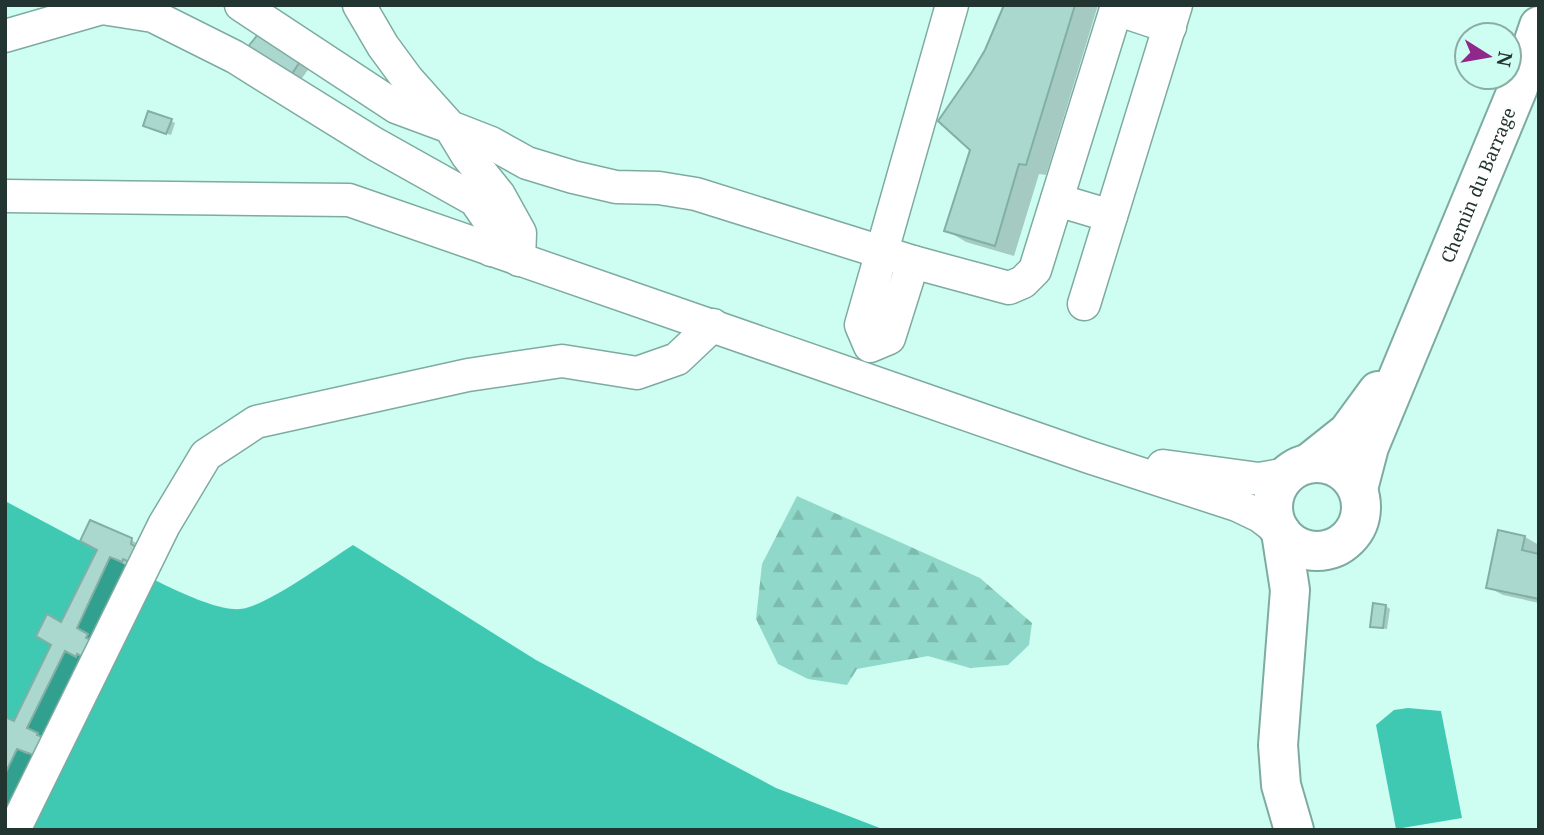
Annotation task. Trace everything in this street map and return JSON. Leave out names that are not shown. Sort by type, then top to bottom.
[{"type":"main road","name":"Chemin du Barrage","points":[[1412,340],[1348,432],[1280,484],[1273,508],[1275,521],[1290,542],[1314,552],[1327,551],[1339,546],[1357,527],[1362,502],[1358,489],[1369,447],[1518,88],[1539,26]]},
{"type":"main road","points":[[1299,469],[1321,463],[1343,471],[1358,489]]},
{"type":"main road","points":[[1281,532],[1290,590],[1278,745],[1281,785],[1294,830]]},
{"type":"lane","points":[[241,5],[396,107],[491,143],[527,163],[616,187],[659,188],[696,194],[913,262],[1009,288],[1023,282],[1035,270],[1116,9],[1173,16],[1084,304]]},
{"type":"lane","points":[[359,5],[383,46],[450,127],[467,155],[499,195],[520,233],[505,255]]},
{"type":"lane","points":[[861,377],[870,346],[860,324],[952,5]]},
{"type":"lane","points":[[5,36],[102,8],[153,16],[235,57],[375,144],[475,200],[494,226],[505,255]]},
{"type":"lane","points":[[5,196],[349,200],[1089,457],[1237,505],[1260,516],[1281,532]]},
{"type":"lane","points":[[1057,200],[1111,216]]},
{"type":"lane","points":[[870,346],[889,338],[913,262]]},
{"type":"lane","points":[[14,830],[164,525],[206,455],[256,422],[468,374],[562,361],[637,373],[677,359],[713,325]]},
{"type":"lane","points":[[1089,457],[1259,479],[1299,469]]},
{"type":"green space","points":[[797,496],[980,578],[1032,623],[1029,645],[1008,665],[970,668],[928,656],[857,669],[847,685],[808,679],[778,664],[756,619],[762,564]]},
{"type":"shaded area","points":[[5,501],[97,550],[61,622],[47,615],[36,636],[51,645],[14,721],[5,717]]},
{"type":"shaded area","points":[[353,545],[536,660],[776,788],[885,830],[5,830],[5,774],[17,749],[27,754],[38,733],[27,728],[65,651],[75,657],[96,641],[86,638],[77,628],[110,557],[198,600],[233,609],[258,604]]},
{"type":"shaded area","points":[[1408,708],[1441,711],[1462,818],[1396,829],[1376,725],[1394,710]]},
{"type":"building","points":[[1004,5],[1075,5],[1026,165],[1019,164],[995,246],[944,231],[970,150],[938,121],[985,50]]},
{"type":"building","points":[[259,33],[301,60],[290,77],[247,48]]},
{"type":"building","points":[[148,111],[172,119],[166,134],[143,126]]},
{"type":"building","points":[[90,520],[132,538],[131,544],[141,550],[134,564],[110,557],[77,628],[88,634],[86,638],[96,641],[87,659],[65,651],[27,728],[48,739],[39,757],[17,749],[5,774],[5,717],[14,721],[51,645],[36,636],[47,614],[61,622],[97,550],[80,541]]},
{"type":"building","points":[[1498,530],[1525,536],[1522,550],[1539,554],[1539,599],[1486,588]]},
{"type":"building","points":[[1373,603],[1386,605],[1383,628],[1370,627]]}]
